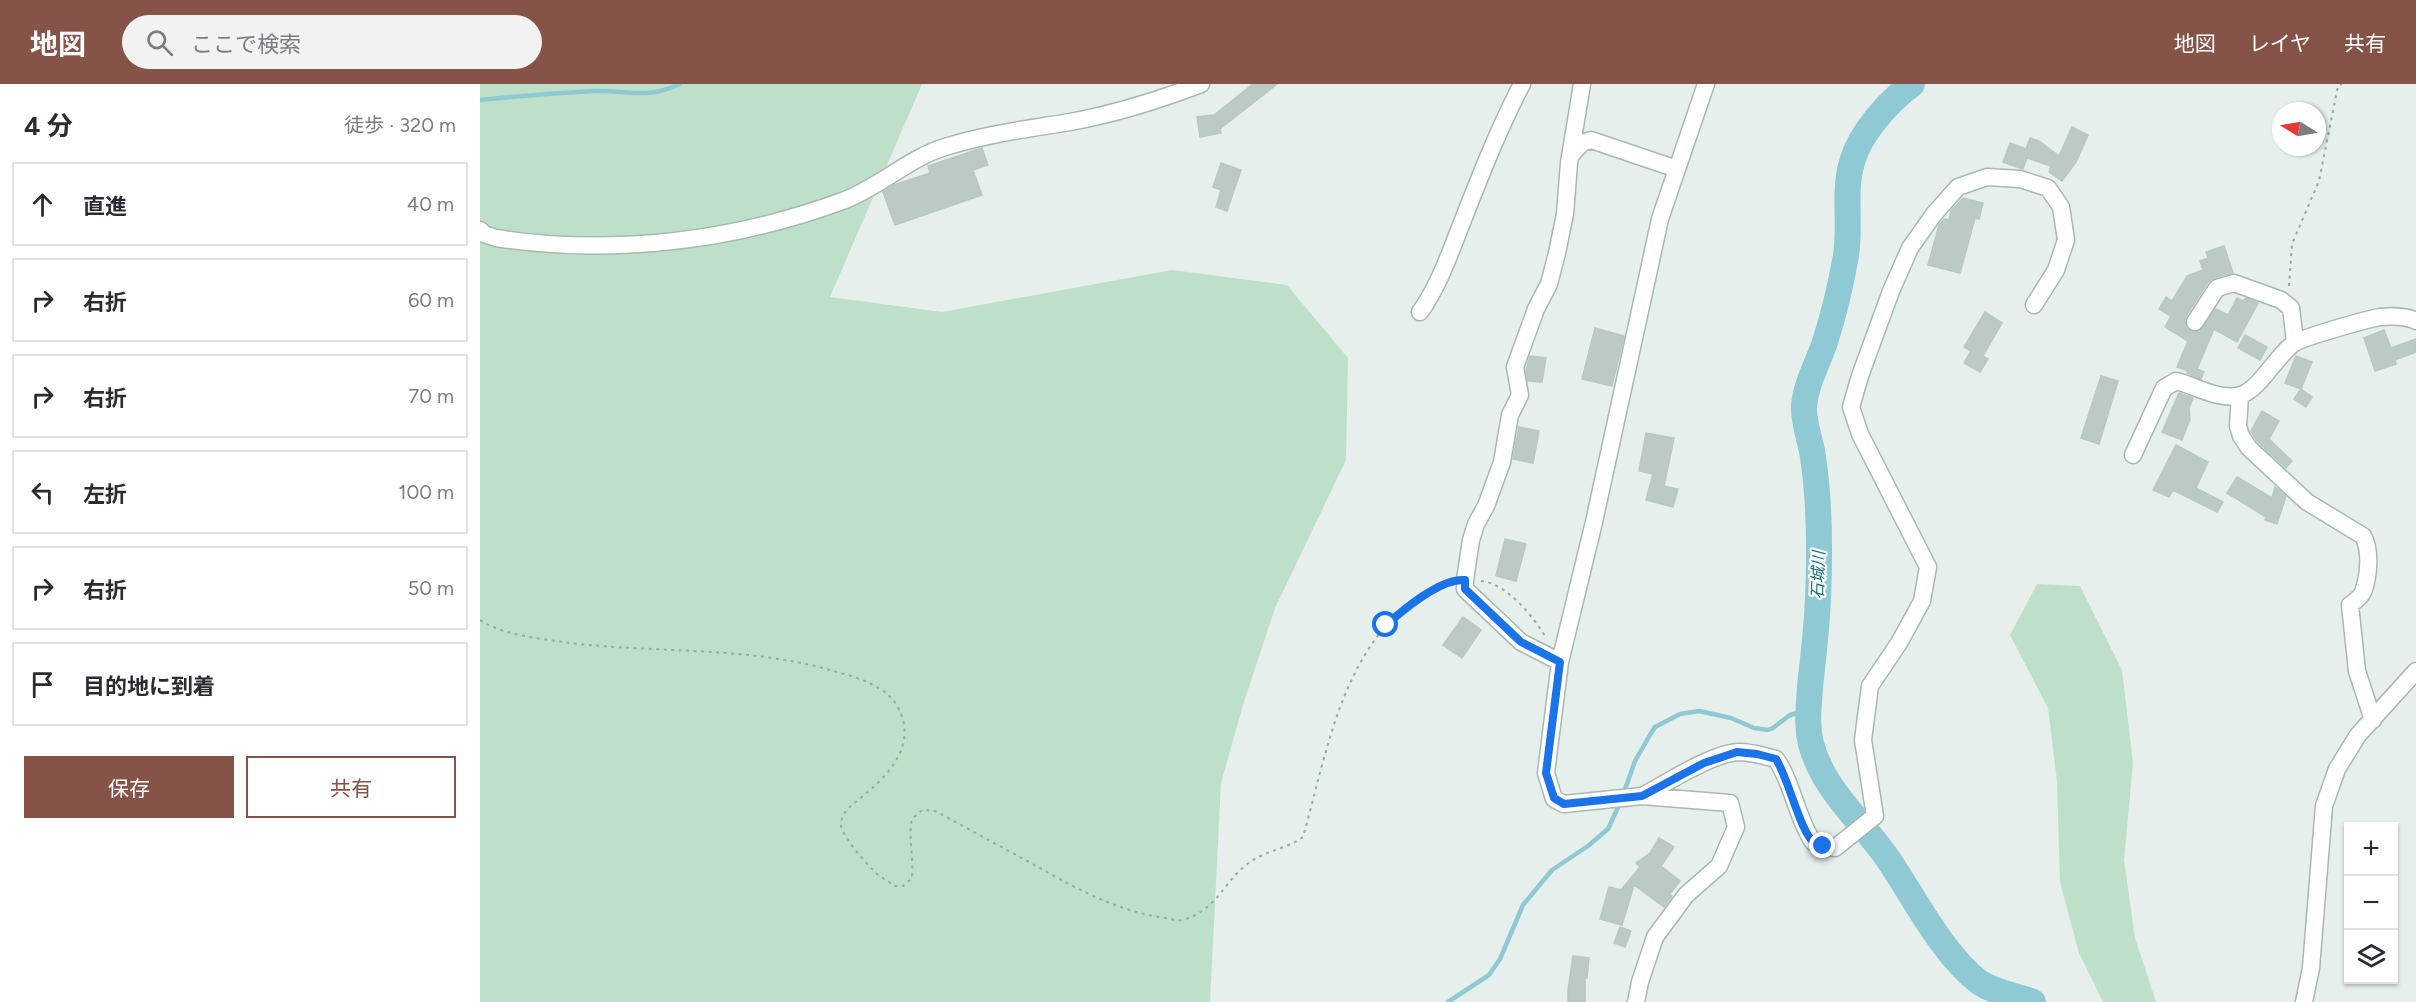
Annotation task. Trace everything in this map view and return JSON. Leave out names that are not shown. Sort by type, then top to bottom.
[{"type":"street","points":[[480,230],[484,234],[502,239],[587,247],[654,243],[742,230],[848,199],[941,148],[984,135],[1072,122],[1162,99],[1201,84]]},
{"type":"street","points":[[1419,312],[1428,301],[1499,128],[1522,84]]},
{"type":"street","points":[[1560,662],[1521,642],[1509,632],[1465,589],[1465,580],[1476,524],[1486,506],[1502,462],[1510,415],[1520,394],[1515,367],[1536,309],[1549,284],[1554,263],[1565,214],[1570,156],[1582,84]]},
{"type":"street","points":[[1636,1002],[1640,981],[1655,937],[1686,895],[1719,866],[1736,827],[1730,803],[1642,796],[1564,804],[1554,798],[1546,773],[1560,662],[1594,522],[1660,219],[1706,84]]},
{"type":"street","points":[[1570,156],[1582,143],[1591,140],[1677,169]]},
{"type":"street","points":[[1642,796],[1704,763],[1737,752],[1776,759],[1785,772],[1804,828],[1813,842],[1835,848],[1875,816],[1863,740],[1870,686],[1899,643],[1922,601],[1928,567],[1860,434],[1851,407],[1860,376],[1891,291],[1910,248],[1934,214],[1958,187],[1987,177],[2019,178],[2048,188],[2061,207],[2066,240],[2056,270],[2034,304]]},
{"type":"street","points":[[2195,322],[2217,288],[2234,283],[2292,308],[2295,342]]},
{"type":"street","points":[[2133,455],[2164,388],[2175,381],[2218,396],[2240,396],[2258,384],[2278,357],[2295,342],[2381,317],[2411,318],[2416,321]]},
{"type":"street","points":[[2240,396],[2238,426],[2249,448],[2307,502],[2363,536],[2367,543],[2368,555],[2363,594],[2350,605],[2357,671],[2373,720]]},
{"type":"street","points":[[2304,1002],[2311,968],[2324,806],[2337,769],[2358,735],[2416,671]]},
{"type":"path","points":[[2286,304],[2292,244],[2319,181],[2338,86],[2342,84]]},
{"type":"path","points":[[480,620],[491,627],[554,641],[601,647],[685,650],[814,665],[870,684],[879,688],[898,705],[904,725],[903,744],[898,760],[863,797],[848,807],[841,822],[841,831],[874,872],[895,886],[903,886],[912,878],[913,862],[909,832],[912,819],[922,810],[935,811],[1094,897],[1143,915],[1181,921],[1213,903],[1249,862],[1267,852],[1291,846],[1303,837],[1336,720],[1358,663],[1386,625],[1409,606],[1442,586],[1465,580],[1488,582],[1501,588],[1534,617],[1560,662]]},
{"type":"green space","points":[[480,84],[922,84],[830,297],[942,312],[1172,270],[1287,285],[1348,358],[1346,460],[1275,608],[1243,705],[1221,783],[1210,1002],[480,1002]]},
{"type":"green space","points":[[2037,584],[2080,586],[2122,670],[2133,763],[2124,860],[2135,938],[2156,1002],[2103,1002],[2079,953],[2060,882],[2057,781],[2048,708],[2010,635]]},
{"type":"building","points":[[1253,84],[1277,84],[1220,129],[1221,133],[1200,137],[1197,117],[1214,115]]},
{"type":"building","points":[[2072,127],[2088,135],[2076,162],[2062,181],[2049,172],[2051,166],[2027,158],[2023,169],[2003,162],[2010,143],[2026,149],[2030,138],[2039,141],[2059,156]]},
{"type":"building","points":[[982,148],[988,165],[973,170],[982,195],[895,225],[883,192],[894,185],[930,173],[928,166]]},
{"type":"building","points":[[1221,163],[1241,170],[1227,211],[1216,207],[1221,190],[1213,187]]},
{"type":"building","points":[[1963,198],[1983,203],[1979,219],[1975,218],[1960,273],[1928,265],[1939,225],[1944,219],[1949,220],[1951,211]]},
{"type":"building","points":[[2224,246],[2233,273],[2208,282],[2186,316],[2186,327],[2194,332],[2200,331],[2216,309],[2228,315],[2237,298],[2243,301],[2246,298],[2258,303],[2237,342],[2214,329],[2197,369],[2204,372],[2201,379],[2177,367],[2188,341],[2165,327],[2171,316],[2159,309],[2166,297],[2172,301],[2187,276],[2203,270],[2200,261],[2208,258],[2206,252]]},
{"type":"building","points":[[1985,312],[2002,323],[1983,356],[1988,359],[1980,372],[1964,363],[1971,351],[1964,347]]},
{"type":"building","points":[[1595,328],[1624,336],[1612,386],[1582,379]]},
{"type":"building","points":[[2384,330],[2391,348],[2416,339],[2416,352],[2395,360],[2396,364],[2375,371],[2364,338]]},
{"type":"building","points":[[2245,335],[2267,347],[2260,360],[2238,348]]},
{"type":"building","points":[[1530,356],[1546,358],[1542,382],[1528,381],[1526,370]]},
{"type":"building","points":[[2296,356],[2312,362],[2301,389],[2285,383]]},
{"type":"building","points":[[2101,376],[2118,381],[2099,444],[2081,438]]},
{"type":"building","points":[[2301,389],[2312,397],[2306,407],[2294,399]]},
{"type":"building","points":[[2179,393],[2193,398],[2189,408],[2190,419],[2182,440],[2162,432]]},
{"type":"building","points":[[2262,411],[2279,421],[2269,439],[2292,461],[2286,468],[2257,441],[2251,431]]},
{"type":"building","points":[[1519,427],[1539,431],[1533,463],[1513,459]]},
{"type":"building","points":[[1646,433],[1674,438],[1664,486],[1678,489],[1673,507],[1646,500],[1653,474],[1639,471]]},
{"type":"building","points":[[2176,445],[2208,462],[2196,488],[2223,502],[2217,512],[2173,490],[2169,497],[2153,490]]},
{"type":"building","points":[[2237,477],[2272,498],[2275,487],[2286,496],[2277,524],[2265,520],[2266,517],[2227,493]]},
{"type":"building","points":[[1505,539],[1526,544],[1516,581],[1496,576]]},
{"type":"building","points":[[1463,617],[1481,630],[1462,658],[1443,645]]},
{"type":"building","points":[[1659,838],[1674,847],[1661,866],[1680,881],[1664,907],[1634,885],[1622,925],[1600,919],[1609,887],[1621,890],[1640,867],[1636,863],[1650,853]]},
{"type":"building","points":[[1620,927],[1631,931],[1625,947],[1614,943]]},
{"type":"building","points":[[1573,956],[1589,958],[1587,978],[1585,978],[1585,1002],[1568,1002]]},
{"type":"waterway","points":[[480,100],[595,91],[647,93],[680,84]]},
{"type":"waterway","name":"石城川","points":[[1912,84],[1868,129],[1852,162],[1848,185],[1846,255],[1842,277],[1828,331],[1805,398],[1805,419],[1817,492],[1819,546],[1809,737],[1817,760],[1833,790],[1886,856],[1940,940],[1953,956],[1965,970],[1985,986],[2033,1002]]},
{"type":"waterway","points":[[1623,795],[1635,761],[1655,727],[1680,714],[1699,711],[1768,730],[1790,715],[1808,710]]},
{"type":"waterway","points":[[1448,1002],[1489,975],[1500,959],[1523,905],[1552,870],[1588,846],[1608,829],[1620,803]]},
{"type":"route","points":[[1386,625],[1409,606],[1442,586],[1460,579],[1465,580],[1465,589],[1509,632],[1521,642],[1560,662],[1546,773],[1554,798],[1564,804],[1642,796],[1704,763],[1737,752],[1757,754],[1776,759],[1785,772],[1804,828],[1813,842],[1823,846]]}]
